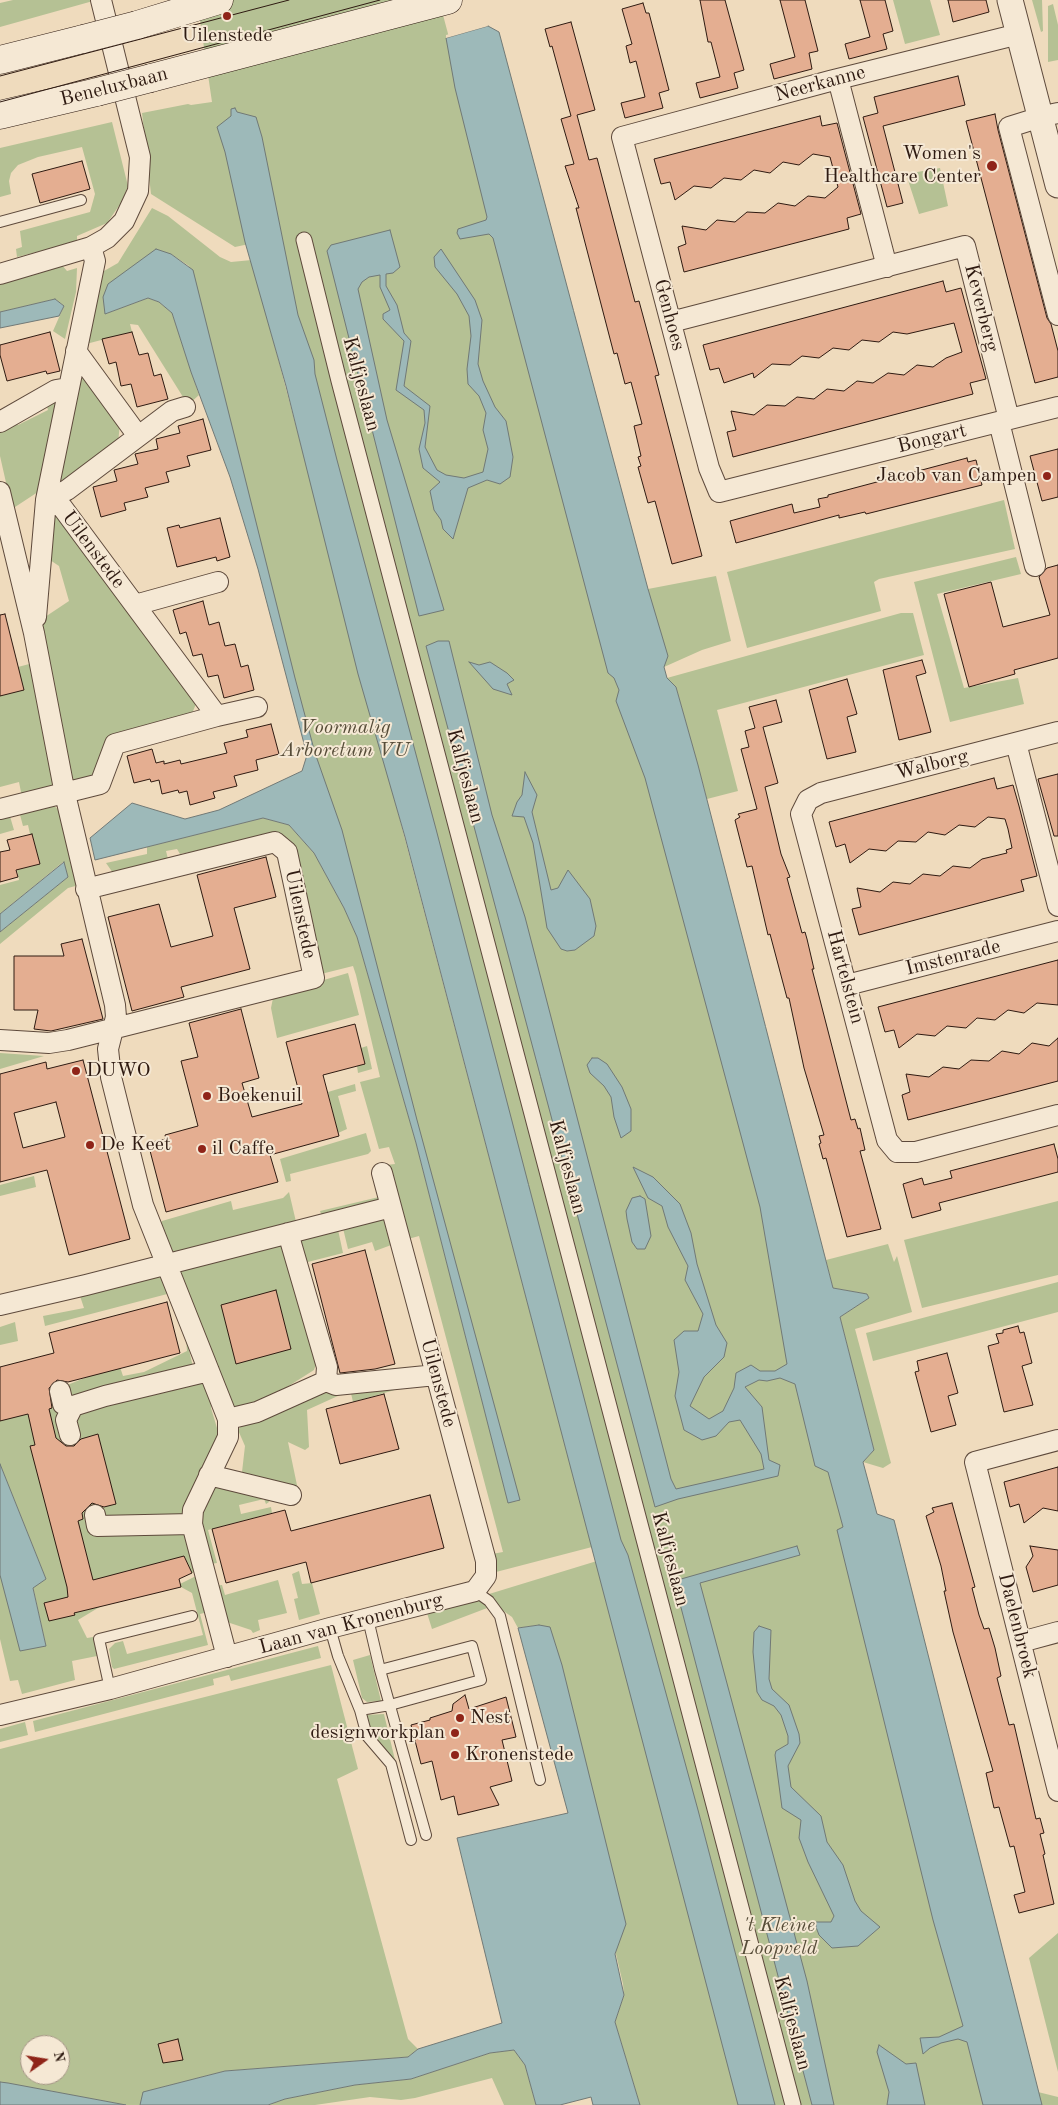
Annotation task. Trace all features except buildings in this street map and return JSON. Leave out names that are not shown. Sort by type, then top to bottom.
[{"type":"main road","points":[[0,60],[137,25],[219,0]]},
{"type":"main road","name":"Beneluxbaan","points":[[0,116],[442,2]]},
{"type":"street","points":[[0,274],[91,247],[107,238],[124,221],[138,191],[140,156],[100,0]]},
{"type":"street","points":[[1010,0],[1025,33],[1053,119],[1058,185]]},
{"type":"street","points":[[1023,0],[1025,33]]},
{"type":"street","name":"Neerkanne","points":[[622,137],[838,79],[1025,33]]},
{"type":"street","points":[[838,79],[887,267]]},
{"type":"street","points":[[1053,119],[1009,128],[1058,315]]},
{"type":"street","name":"Genhoes","points":[[622,137],[709,468],[718,492]]},
{"type":"street","name":"Kalfjeslaan","points":[[304,240],[339,381],[793,2105]]},
{"type":"street","name":"Keverberg","points":[[671,322],[965,246],[1004,420]]},
{"type":"street","name":"Uilenstede","points":[[34,633],[46,500],[95,261],[91,247]]},
{"type":"street","points":[[76,351],[138,436]]},
{"type":"street","points":[[0,422],[56,390],[68,388]]},
{"type":"street","name":"Uilenstede","points":[[46,500],[67,490],[172,411],[185,407]]},
{"type":"street","name":"Bongart","points":[[718,492],[1058,407]]},
{"type":"street","points":[[1004,420],[1035,566]]},
{"type":"street","name":"Uilenstede","points":[[0,492],[3,519],[34,633],[65,794],[115,1006],[116,1016],[108,1049],[111,1077],[143,1205],[228,1419]]},
{"type":"street","name":"Uilenstede","points":[[46,500],[62,507],[217,716]]},
{"type":"street","name":"Uilenstede","points":[[135,605],[218,582]]},
{"type":"street","points":[[0,809],[100,784],[115,744],[257,707]]},
{"type":"street","name":"Walborg","points":[[808,800],[821,793],[1058,732]]},
{"type":"street","points":[[1016,743],[1058,906]]},
{"type":"street","name":"Hartelstein","points":[[808,800],[800,814],[887,1140],[897,1152],[916,1152],[1058,1115]]},
{"type":"street","name":"Uilenstede","points":[[0,1040],[49,1043],[112,1030],[314,978],[287,852],[275,842],[86,889]]},
{"type":"street","name":"Imstenrade","points":[[847,985],[1058,931]]},
{"type":"street","name":"Uilenstede","points":[[382,1173],[486,1561],[486,1576],[476,1591]]},
{"type":"street","points":[[0,1305],[166,1265],[391,1207]]},
{"type":"street","points":[[288,1233],[327,1367],[326,1381]]},
{"type":"street","points":[[60,1391],[63,1404],[73,1406],[105,1396],[209,1371]]},
{"type":"street","points":[[227,1657],[192,1524],[193,1510],[228,1437],[228,1419],[257,1412],[326,1381],[336,1384],[436,1374]]},
{"type":"street","points":[[70,1435],[66,1420],[73,1406]]},
{"type":"street","name":"Daelenbroek","points":[[1058,1440],[974,1462],[1058,1790]]},
{"type":"street","points":[[209,1475],[292,1495]]},
{"type":"street","points":[[94,1515],[97,1526],[192,1524]]},
{"type":"street","name":"Laan van Kronenburg","points":[[2,1708],[110,1689],[330,1628],[476,1591]]},
{"type":"street","points":[[1021,1642],[1058,1632]]},
{"type":"lane","points":[[0,222],[82,200]]},
{"type":"lane","points":[[476,1591],[489,1601],[500,1616],[540,1780]]},
{"type":"lane","points":[[110,1689],[99,1639],[192,1616]]},
{"type":"lane","points":[[368,1619],[380,1670],[426,1835]]},
{"type":"lane","points":[[330,1628],[338,1656],[360,1710],[367,1736],[391,1764],[411,1840]]},
{"type":"lane","points":[[360,1710],[390,1705],[481,1680],[472,1646],[380,1670]]},
{"type":"green space","points":[[13,0],[93,1],[0,27],[0,3]]},
{"type":"green space","name":"'t Kleine Loopveld","points":[[197,0],[439,0],[831,1468],[986,2105],[640,2105],[615,2022],[624,1995],[623,1984],[539,1625],[518,1628],[512,1617],[495,1605],[432,1629],[427,1613],[623,1553],[277,238],[235,247],[151,194],[142,113],[188,104],[212,102]]},
{"type":"green space","points":[[893,0],[930,0],[940,35],[905,44]]},
{"type":"green space","points":[[1032,0],[1042,0],[1043,31],[1041,32]]},
{"type":"green space","points":[[1053,4],[1058,25],[1058,60],[1048,62],[1048,6]]},
{"type":"green space","points":[[112,122],[128,186],[121,203],[107,223],[77,236],[77,242],[17,257],[16,249],[22,247],[20,231],[90,212],[95,194],[82,147],[38,157],[18,165],[11,173],[9,181],[11,194],[0,197],[0,148]]},
{"type":"green space","points":[[940,168],[948,206],[919,214],[906,174]]},
{"type":"green space","name":"Voormalig Arboretum VU","points":[[152,208],[168,216],[220,257],[231,262],[252,260],[592,1547],[496,1572],[492,1554],[503,1552],[419,1236],[408,1239],[386,1165],[395,1164],[389,1147],[379,1149],[360,1082],[380,1077],[356,975],[353,966],[321,974],[275,836],[180,854],[177,849],[166,851],[169,863],[113,873],[106,863],[147,854],[147,847],[263,818],[289,825],[314,853],[344,908],[357,937],[416,1143],[508,1502],[518,1501],[316,764],[189,266],[171,254],[105,314],[148,298],[159,302],[172,313],[199,395],[188,405],[138,325],[130,324],[132,332],[86,344],[104,271],[118,263]]},
{"type":"green space","points":[[61,264],[67,271],[77,268],[76,292],[65,339],[53,331],[64,306],[55,299],[0,312],[0,281]]},
{"type":"green space","points":[[81,366],[120,422],[118,444],[57,486]]},
{"type":"green space","points":[[59,396],[44,488],[12,509],[0,456],[0,430],[14,418],[18,425],[48,410],[45,400]]},
{"type":"green space","points":[[1004,500],[1015,549],[879,579],[874,582],[881,611],[747,648],[727,572]]},
{"type":"green space","points":[[51,510],[58,512],[198,699],[191,716],[109,739],[89,783],[71,781],[39,621],[69,601],[59,566],[47,558]]},
{"type":"green space","points":[[1016,557],[1021,574],[937,594],[964,688],[1018,678],[1024,704],[950,722],[914,582]]},
{"type":"green space","points":[[716,576],[731,641],[702,650],[664,667],[648,589]]},
{"type":"green space","points":[[901,613],[913,613],[924,655],[717,710],[738,791],[707,799],[676,687],[667,678]]},
{"type":"green space","points":[[33,663],[54,781],[48,794],[23,802],[19,782],[0,787],[0,696],[24,690],[18,667]]},
{"type":"green space","points":[[53,805],[61,812],[79,885],[68,888],[0,944],[0,932],[68,877],[63,862],[0,914],[0,885],[19,880],[17,870],[40,864],[32,834],[30,834],[28,825],[23,826],[19,811]]},
{"type":"green space","points":[[9,813],[14,830],[0,834],[0,816]]},
{"type":"green space","points":[[348,973],[359,1015],[277,1038],[271,1008],[273,998],[289,990]]},
{"type":"green space","points":[[367,1046],[372,1069],[358,1073],[357,1066],[365,1064],[361,1048]]},
{"type":"green space","points":[[0,1053],[44,1056],[0,1069]]},
{"type":"green space","points":[[355,1084],[356,1091],[338,1096],[347,1129],[338,1133],[328,1092]]},
{"type":"green space","points":[[366,1133],[371,1151],[368,1154],[290,1174],[291,1181],[286,1182],[280,1159]]},
{"type":"green space","points":[[34,1176],[36,1187],[0,1196],[0,1185]]},
{"type":"green space","points":[[289,1192],[297,1226],[175,1258],[158,1228],[162,1221],[231,1201],[233,1210],[283,1198]]},
{"type":"green space","points":[[379,1197],[377,1205],[323,1219],[320,1211]]},
{"type":"green space","points":[[1058,1201],[1058,1275],[922,1308],[904,1240]]},
{"type":"green space","points":[[386,1218],[394,1244],[375,1251],[372,1242],[348,1249],[342,1224]]},
{"type":"green space","points":[[337,1225],[343,1253],[300,1264],[296,1235]]},
{"type":"green space","points":[[279,1239],[318,1359],[314,1370],[257,1406],[228,1406],[174,1268]]},
{"type":"green space","points":[[888,1244],[894,1262],[897,1256],[912,1312],[855,1329],[891,1463],[883,1468],[863,1462],[874,1450],[840,1317],[869,1298],[867,1294],[833,1288],[826,1260]]},
{"type":"green space","points":[[161,1274],[171,1293],[45,1326],[43,1316],[84,1308],[80,1296]]},
{"type":"green space","points":[[1058,1282],[1058,1312],[873,1361],[866,1333]]},
{"type":"green space","points":[[15,1322],[18,1341],[0,1345],[0,1327]]},
{"type":"green space","points":[[186,1337],[193,1367],[203,1380],[212,1402],[211,1408],[220,1438],[182,1518],[197,1570],[192,1573],[184,1556],[78,1620],[87,1638],[93,1637],[97,1656],[72,1661],[75,1680],[22,1694],[18,1680],[10,1681],[0,1639],[0,1575],[46,1646],[33,1587],[46,1579],[0,1464],[0,1417],[55,1390],[119,1364],[123,1376],[144,1372],[187,1351]]},
{"type":"green space","points":[[412,1385],[353,1402],[350,1389]]},
{"type":"green space","points":[[338,1390],[340,1395],[307,1410],[309,1447],[305,1450],[288,1442],[298,1490],[235,1478],[242,1472],[245,1446],[238,1430],[242,1425],[298,1397]]},
{"type":"green space","points":[[216,1481],[267,1495],[269,1502],[266,1504],[264,1499],[239,1505],[241,1514],[271,1507],[272,1513],[208,1530],[217,1563],[210,1564],[199,1519]]},
{"type":"green space","points":[[299,1571],[302,1584],[312,1583],[320,1614],[299,1620],[294,1599],[298,1598],[292,1574]]},
{"type":"green space","points":[[198,1575],[208,1612],[200,1614],[208,1645],[114,1669],[109,1649],[115,1643],[123,1641],[127,1654],[203,1635],[192,1593],[181,1587],[180,1584]]},
{"type":"green space","points":[[278,1580],[287,1613],[258,1620],[260,1630],[253,1633],[251,1630],[227,1622],[215,1586],[222,1585],[225,1595]]},
{"type":"green space","points":[[318,1646],[321,1658],[231,1681],[229,1675],[213,1679],[214,1685],[35,1732],[33,1721]]},
{"type":"green space","points":[[370,1655],[381,1701],[367,1702],[362,1698],[353,1660]]},
{"type":"green space","points":[[331,1665],[358,1769],[337,1779],[408,2039],[418,2049],[408,2057],[225,2071],[144,2092],[140,2105],[126,2105],[0,2082],[0,1749]]},
{"type":"green space","points":[[384,1714],[395,1760],[371,1735],[366,1715]]},
{"type":"green space","points":[[25,1722],[28,1735],[0,1742],[0,1729]]},
{"type":"green space","points":[[1058,1933],[1058,2072],[1029,1958]]},
{"type":"green space","points":[[514,2050],[525,2065],[536,2105],[504,2105],[492,2078],[401,2100],[370,2097],[315,2105],[268,2105],[285,2099],[355,2085],[411,2079],[490,2053]]},
{"type":"green space","points":[[1038,2092],[1058,2097],[1058,2105],[1042,2105]]},
{"type":"water","points":[[488,26],[499,32],[648,589],[668,656],[664,667],[667,678],[676,687],[698,765],[833,1288],[867,1294],[869,1298],[840,1317],[874,1450],[863,1462],[877,1514],[894,1520],[1042,2105],[983,2105],[967,2042],[958,2039],[941,2043],[923,2054],[920,2038],[939,2037],[963,2026],[933,1920],[837,1530],[843,1527],[828,1472],[815,1466],[795,1384],[780,1378],[767,1381],[759,1380],[745,1387],[762,1407],[769,1460],[780,1465],[778,1476],[678,1499],[655,1507],[426,646],[438,641],[449,641],[492,815],[525,917],[671,1479],[676,1489],[764,1469],[761,1454],[740,1420],[729,1422],[716,1436],[702,1440],[684,1430],[675,1396],[679,1372],[674,1340],[684,1331],[698,1331],[703,1314],[685,1280],[688,1266],[668,1227],[662,1206],[648,1198],[633,1167],[653,1177],[680,1204],[691,1233],[697,1264],[716,1325],[727,1343],[724,1357],[704,1377],[690,1406],[709,1419],[723,1411],[734,1388],[736,1373],[751,1365],[760,1371],[775,1371],[787,1364],[760,1207],[645,778],[616,701],[619,690],[614,678],[608,673],[493,238],[489,234],[460,239],[457,233],[458,229],[486,220],[487,217],[455,88],[446,38]]},
{"type":"water","points":[[235,108],[237,112],[256,117],[262,137],[298,315],[314,360],[315,374],[337,460],[436,829],[621,1540],[628,1555],[698,1810],[775,2105],[738,2105],[405,837],[358,674],[286,386],[245,242],[225,152],[217,127],[231,116],[231,109]]},
{"type":"water","points":[[390,230],[400,267],[393,273],[386,274],[386,286],[397,305],[404,333],[411,341],[404,386],[430,406],[425,447],[437,470],[446,475],[464,478],[483,472],[488,449],[483,430],[486,413],[479,396],[468,384],[467,369],[471,336],[469,316],[457,294],[435,267],[434,257],[441,249],[475,300],[482,320],[478,364],[483,381],[495,407],[506,421],[513,457],[510,477],[500,484],[487,480],[468,488],[453,539],[443,529],[441,520],[434,510],[430,491],[440,482],[423,468],[419,449],[425,423],[424,410],[396,390],[404,341],[383,319],[383,314],[390,310],[380,287],[380,275],[369,277],[362,282],[358,289],[387,420],[444,610],[419,616],[327,251],[331,245]]},
{"type":"water","points":[[156,249],[171,254],[193,270],[295,678],[315,753],[342,830],[417,1120],[520,1500],[508,1503],[416,1143],[357,937],[344,908],[314,853],[289,825],[263,818],[95,860],[90,838],[132,803],[185,819],[219,810],[302,771],[307,755],[258,569],[230,477],[191,372],[172,313],[159,302],[148,298],[105,314],[103,297],[108,284]]},
{"type":"water","points":[[55,299],[64,306],[59,316],[0,328],[0,312]]},
{"type":"water","points":[[469,662],[479,665],[490,662],[507,673],[514,680],[507,684],[512,695],[493,689]]},
{"type":"water","points":[[525,772],[537,795],[532,812],[551,890],[558,888],[568,870],[590,899],[596,926],[594,936],[575,950],[567,951],[561,949],[547,928],[533,843],[524,817],[512,816],[517,802],[522,795]]},
{"type":"water","points":[[64,862],[68,877],[0,932],[0,914]]},
{"type":"water","points":[[592,1058],[598,1058],[607,1064],[622,1087],[631,1109],[631,1131],[621,1138],[614,1117],[611,1097],[604,1086],[590,1073],[587,1065]]},
{"type":"water","points":[[640,1196],[645,1199],[651,1236],[645,1249],[637,1249],[632,1242],[626,1211],[632,1198]]},
{"type":"water","points":[[0,1464],[46,1579],[33,1588],[46,1646],[20,1651],[0,1575]]},
{"type":"water","points":[[797,1546],[800,1555],[700,1583],[807,1981],[834,2105],[812,2105],[674,1581]]},
{"type":"water","points":[[539,1625],[550,1627],[562,1665],[626,1924],[615,1954],[624,1995],[615,2022],[640,2105],[593,2105],[591,2097],[560,2105],[536,2105],[525,2065],[514,2050],[490,2053],[411,2079],[355,2085],[285,2099],[268,2105],[140,2105],[143,2092],[225,2071],[408,2057],[418,2049],[502,2023],[457,1838],[568,1813],[518,1628]]},
{"type":"water","points":[[759,1626],[771,1630],[769,1679],[772,1689],[789,1705],[799,1734],[800,1743],[788,1766],[791,1787],[821,1816],[827,1842],[843,1865],[855,1901],[861,1911],[880,1927],[858,1946],[832,1948],[819,1935],[816,1927],[816,1922],[831,1922],[834,1916],[808,1862],[799,1838],[801,1820],[782,1808],[775,1755],[776,1751],[788,1744],[788,1736],[781,1715],[774,1706],[762,1700],[757,1692],[753,1652],[754,1632]]},
{"type":"water","points":[[879,2045],[906,2064],[916,2063],[925,2105],[887,2105],[889,2092],[877,2052]]},
{"type":"water","points":[[0,2082],[8,2083],[126,2105],[0,2105]]},
{"type":"pier","points":[[487,24],[488,26],[446,38],[446,35]]},
{"type":"tram line","points":[[0,76],[289,0]]},
{"type":"tram line","points":[[0,102],[380,0]]},
{"type":"place","name":"Uilenstede","points":[[227,16]]},
{"type":"place","name":"Women's Healthcare Center","points":[[992,166]]},
{"type":"place","name":"Jacob van Campen","points":[[1047,476]]},
{"type":"place","name":"DUWO","points":[[76,1071]]},
{"type":"place","name":"Boekenuil","points":[[207,1096]]},
{"type":"place","name":"De Keet","points":[[90,1145]]},
{"type":"place","name":"il Caffe","points":[[202,1149]]},
{"type":"place","name":"Nest","points":[[460,1718]]},
{"type":"place","name":"designworkplan","points":[[455,1733]]},
{"type":"place","name":"Kronenstede","points":[[455,1755]]}]
